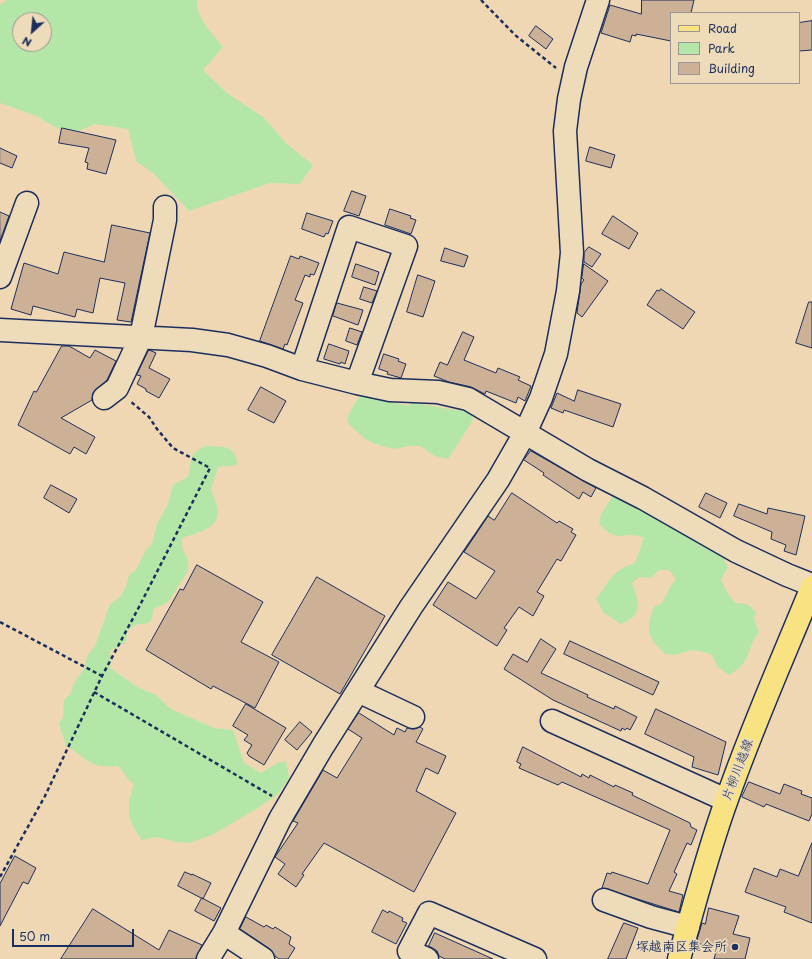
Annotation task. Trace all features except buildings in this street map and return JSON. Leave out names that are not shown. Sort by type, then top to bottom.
[{"type":"main road","name":"片柳川越線","points":[[679,959],[704,868],[726,800],[743,754],[812,586]]},
{"type":"street","points":[[208,959],[224,933],[288,806],[323,746],[410,607],[498,480],[525,433],[541,398],[556,354],[568,291],[572,253],[572,225],[565,131],[573,79],[598,0]]},
{"type":"street","points":[[0,277],[27,203]]},
{"type":"street","points":[[110,393],[141,338],[165,220],[165,206]]},
{"type":"street","points":[[302,369],[349,227],[406,246],[357,383]]},
{"type":"street","points":[[0,330],[192,340],[228,345],[267,356],[302,369],[357,383],[390,390],[438,392],[468,399],[588,470],[670,512],[736,551],[812,586]]},
{"type":"street","points":[[358,691],[413,717]]},
{"type":"street","points":[[552,721],[726,800]]},
{"type":"street","points":[[604,900],[651,917],[688,927]]},
{"type":"street","points":[[427,959],[409,951],[429,913],[535,959]]},
{"type":"street","points":[[224,933],[263,959]]},
{"type":"path","points":[[481,0],[515,35],[573,79]]},
{"type":"path","points":[[0,877],[45,796],[102,676],[210,468],[173,448],[149,417],[132,403],[110,393]]},
{"type":"path","points":[[0,622],[102,676]]},
{"type":"path","points":[[94,692],[288,806]]},
{"type":"green space","points":[[7,0],[197,0],[197,6],[202,19],[223,47],[203,70],[227,93],[263,117],[287,144],[313,165],[300,184],[270,183],[189,211],[153,173],[136,161],[128,129],[95,124],[71,134],[51,125],[37,116],[0,103],[0,5]]},
{"type":"green space","points":[[364,395],[408,406],[411,403],[465,412],[472,414],[473,420],[448,459],[435,456],[420,446],[408,446],[394,449],[375,444],[364,438],[349,424],[347,419],[352,409],[358,399]]},
{"type":"green space","points":[[206,446],[223,447],[231,450],[234,453],[238,465],[218,467],[211,490],[216,501],[218,511],[217,518],[208,528],[182,538],[182,547],[188,560],[188,571],[168,602],[154,609],[151,621],[145,624],[137,624],[127,631],[126,642],[110,651],[110,668],[139,688],[156,695],[171,709],[214,728],[233,730],[244,763],[261,773],[277,763],[286,761],[289,778],[278,794],[258,808],[212,835],[189,843],[156,837],[142,840],[130,819],[129,813],[130,800],[134,784],[118,766],[108,767],[94,764],[66,746],[59,723],[63,717],[64,700],[70,694],[74,683],[84,669],[87,656],[95,646],[110,604],[120,597],[126,587],[129,575],[136,570],[146,550],[152,544],[157,524],[168,504],[173,485],[188,477],[193,455]]},
{"type":"green space","points":[[614,494],[657,518],[666,526],[687,534],[713,548],[723,557],[728,568],[721,579],[726,591],[735,603],[747,604],[756,612],[754,619],[759,632],[751,645],[745,661],[737,670],[729,675],[718,667],[711,654],[693,650],[674,655],[665,654],[651,638],[649,633],[649,622],[654,607],[662,603],[676,579],[669,570],[659,570],[651,578],[639,577],[632,583],[638,602],[638,607],[633,616],[628,620],[621,624],[604,613],[596,599],[616,573],[621,569],[635,563],[644,538],[630,535],[617,536],[606,531],[599,524],[601,514]]},
{"type":"place","name":"塚越南区集会所","points":[[735,947]]}]
